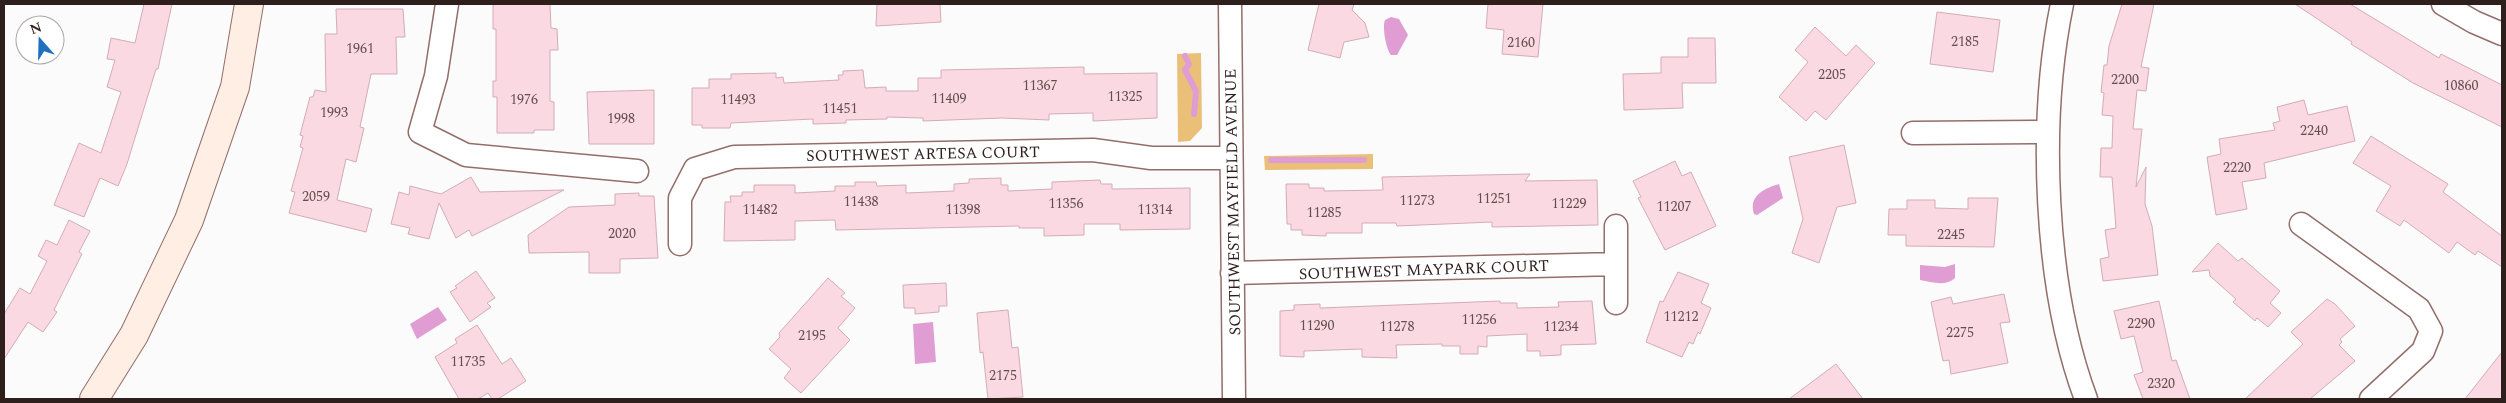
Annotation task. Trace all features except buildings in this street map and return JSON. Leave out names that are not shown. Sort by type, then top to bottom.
[{"type":"main road","points":[[94,399],[134,335],[189,220],[235,87],[248,4]]},
{"type":"street","points":[[447,4],[436,76],[420,132],[466,155],[637,171]]},
{"type":"street","name":"SOUTHWEST MAYFIELD AVENUE","points":[[1230,4],[1234,399]]},
{"type":"street","points":[[2062,4],[2047,132],[2052,228],[2063,313],[2086,399]]},
{"type":"street","points":[[2443,4],[2478,13],[2502,34]]},
{"type":"street","points":[[1913,132],[2047,132]]},
{"type":"street","name":"SOUTHWEST ARTESA COURT","points":[[680,244],[680,198],[696,169],[734,157],[1093,150],[1152,158],[1232,158]]},
{"type":"street","points":[[2301,224],[2419,309],[2431,331],[2424,351],[2371,399]]},
{"type":"street","points":[[1616,226],[1616,303]]},
{"type":"street","name":"SOUTHWEST MAYPARK COURT","points":[[1232,273],[1616,264]]},
{"type":"shaded area","points":[[1391,17],[1399,19],[1408,35],[1397,55],[1391,55],[1385,38],[1385,20]]},
{"type":"shaded area","points":[[1201,53],[1202,128],[1190,141],[1178,142],[1177,54]]},
{"type":"shaded area","points":[[1373,154],[1373,169],[1265,170],[1264,156]]},
{"type":"shaded area","points":[[1779,184],[1783,198],[1757,215],[1754,214],[1753,202],[1759,194]]},
{"type":"shaded area","points":[[1955,264],[1955,278],[1951,281],[1938,283],[1920,280],[1920,265],[1945,267]]},
{"type":"shaded area","points":[[438,307],[447,320],[417,339],[410,324]]},
{"type":"shaded area","points":[[933,322],[936,362],[915,364],[913,324]]},
{"type":"waterway","points":[[1185,56],[1189,64],[1185,70],[1196,91],[1194,114]]},
{"type":"waterway","points":[[1271,160],[1364,160]]}]
